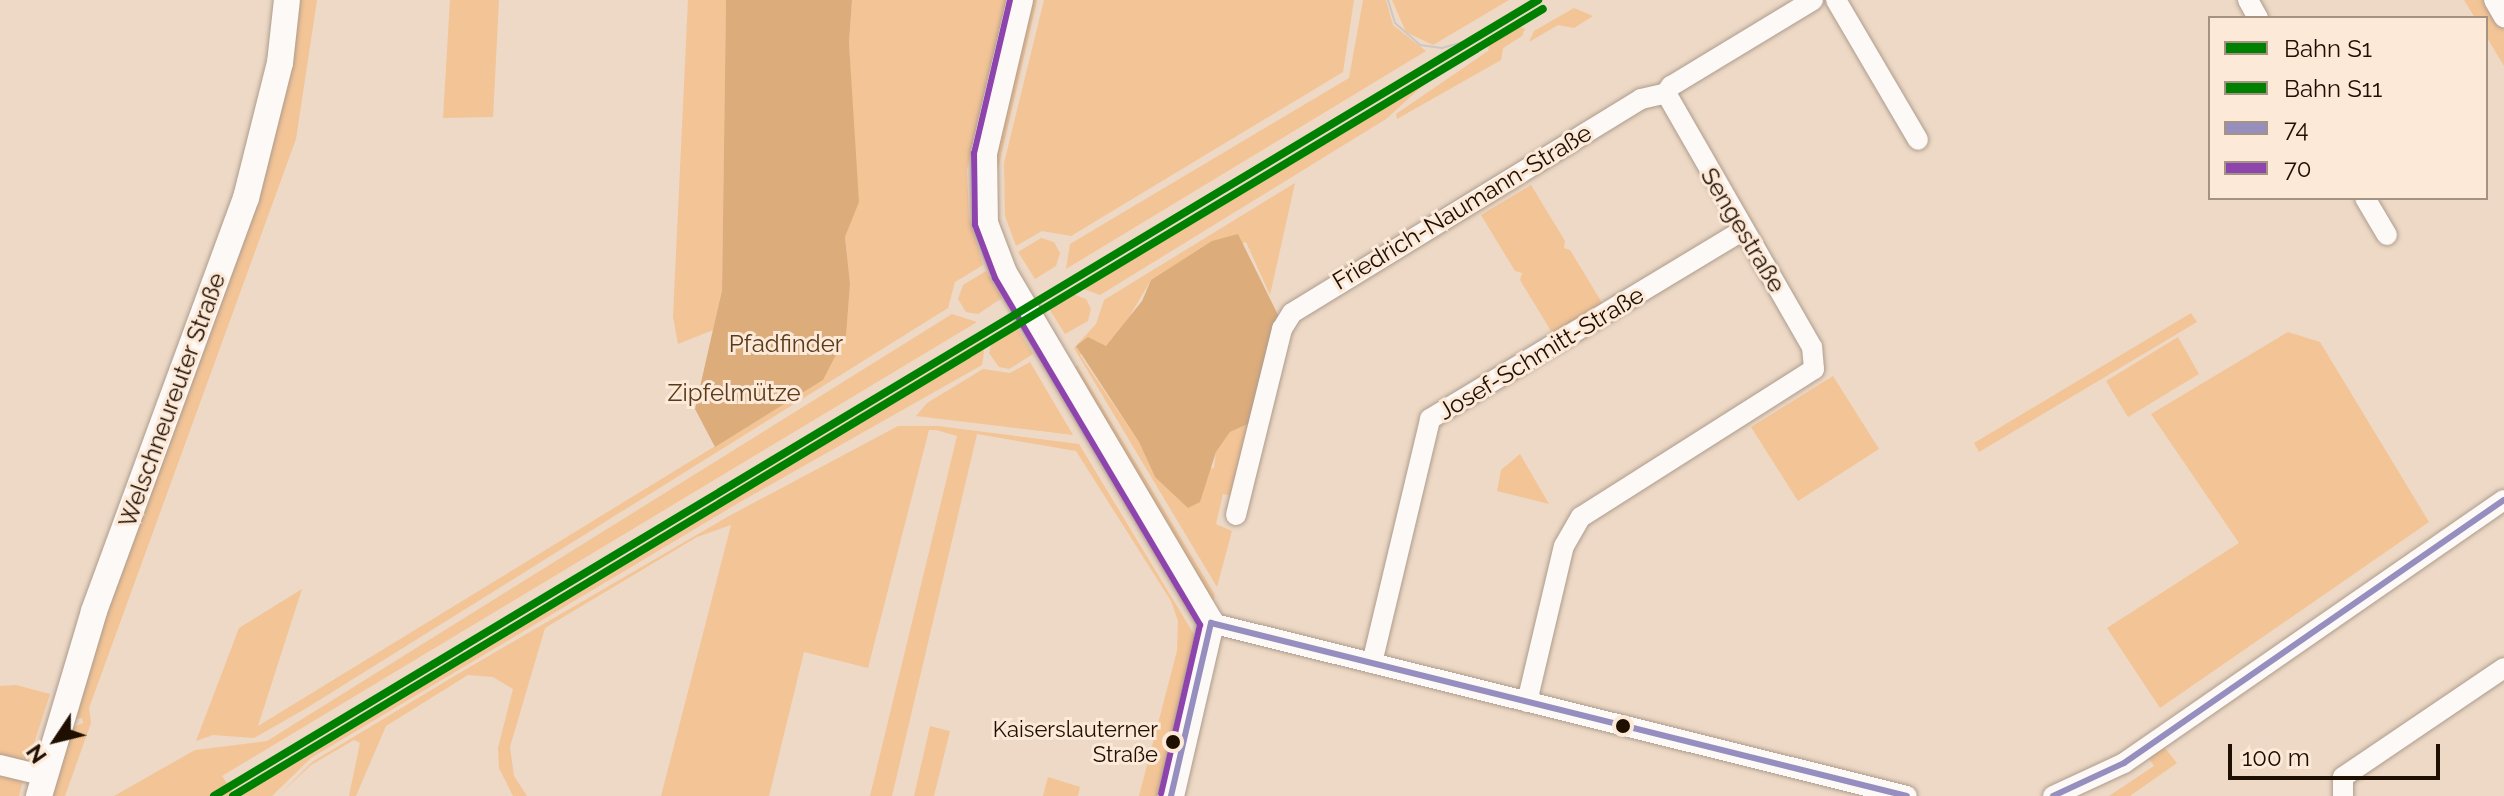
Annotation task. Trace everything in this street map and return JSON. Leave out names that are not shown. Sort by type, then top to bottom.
[{"type":"main road","name":"Welschneureuter Straße","points":[[42,786],[94,611],[250,185],[280,63],[287,0]]},
{"type":"main road","points":[[1020,0],[987,134],[981,193],[990,241],[1013,288],[1211,623],[1171,796]]},
{"type":"street","name":"Friedrich-Naumann-Straße","points":[[1236,515],[1282,329],[1292,313],[1641,99],[1666,93],[1813,0]]},
{"type":"street","points":[[1836,0],[1918,140]]},
{"type":"street","points":[[2494,0],[2504,17]]},
{"type":"street","name":"Sengestraße","points":[[1527,702],[1564,546],[1581,517],[1814,369],[1812,347],[1742,231],[1666,93]]},
{"type":"street","points":[[2366,200],[2387,235]]},
{"type":"street","name":"Josef-Schmitt-Straße","points":[[1372,663],[1430,419],[1742,231]]},
{"type":"street","points":[[2060,795],[2124,763],[2504,500]]},
{"type":"street","points":[[1211,623],[1907,796]]},
{"type":"street","points":[[2343,787],[2504,668]]},
{"type":"street","points":[[0,765],[42,786]]},
{"type":"shaded area","points":[[294,0],[317,0],[296,139],[89,708],[91,723],[65,796],[50,796],[70,729],[83,723],[82,718],[72,720]]},
{"type":"shaded area","points":[[450,0],[499,0],[493,117],[443,118]]},
{"type":"shaded area","points":[[688,0],[726,0],[722,289],[713,330],[678,344],[673,317]]},
{"type":"shaded area","points":[[852,0],[1007,0],[967,170],[969,217],[983,265],[955,282],[948,308],[305,709],[254,738],[213,735],[196,741],[239,628],[302,589],[258,726],[823,380],[850,283],[845,237],[858,202],[849,44]]},
{"type":"shaded area","points":[[1029,0],[1037,0],[996,178],[993,174]]},
{"type":"shaded area","points":[[1044,0],[1354,0],[1343,72],[1071,236],[1042,231],[1016,246],[1005,216],[1004,163]]},
{"type":"shaded area","points":[[1363,0],[1386,0],[1393,25],[1426,51],[1066,269],[1070,244],[1349,78]]},
{"type":"shaded area","points":[[1392,0],[1509,0],[1433,45],[1406,32]]},
{"type":"shaded area","points":[[2464,0],[2487,0],[2504,29],[2504,66],[2488,39],[2488,16],[2474,16]]},
{"type":"shaded area","points":[[1574,8],[1593,16],[1574,28],[1558,25],[1529,42],[1534,31]]},
{"type":"shaded area","points":[[1514,24],[1525,29],[1522,36],[1503,48],[1501,60],[1397,119],[1396,114],[1488,51],[1490,41]]},
{"type":"shaded area","points":[[1449,62],[1386,119],[1100,295],[1075,286]]},
{"type":"shaded area","points":[[1295,183],[1270,295],[1246,242],[1151,280],[1121,331],[1106,347],[1097,341],[1080,355],[1139,442],[1155,477],[1214,468],[1216,452],[1230,432],[1250,423],[1232,496],[1223,494],[1216,524],[1232,531],[1217,587],[1074,348],[1096,324],[1104,300]]},
{"type":"shaded area","points":[[1531,185],[1565,241],[1564,248],[1570,250],[1604,306],[1554,336],[1520,280],[1522,273],[1515,271],[1481,215]]},
{"type":"shaded area","points":[[1041,238],[1054,242],[1060,253],[1056,266],[1035,279],[1018,252]]},
{"type":"shaded area","points":[[986,271],[1002,298],[978,314],[966,312],[958,299],[963,285]]},
{"type":"shaded area","points":[[1070,293],[1086,299],[1091,309],[1088,321],[1065,334],[1048,307]]},
{"type":"shaded area","points":[[2191,313],[2197,322],[1979,452],[1974,443]]},
{"type":"shaded area","points":[[952,314],[977,322],[222,776],[233,792],[986,338],[982,365],[740,502],[311,758],[272,796],[114,796],[195,750],[267,741]]},
{"type":"shaded area","points":[[1016,326],[1033,354],[1009,369],[999,367],[989,353],[992,341]]},
{"type":"shaded area","points":[[2288,332],[2320,342],[2429,522],[2160,708],[2107,628],[2239,543],[2151,414]]},
{"type":"shaded area","points":[[2178,337],[2199,374],[2128,417],[2106,381]]},
{"type":"shaded area","points":[[1030,362],[1073,435],[916,416],[927,403],[983,369],[1010,373]]},
{"type":"shaded area","points":[[1077,365],[1215,595],[1212,604],[1075,367]]},
{"type":"shaded area","points":[[1833,376],[1879,449],[1798,501],[1751,427]]},
{"type":"shaded area","points":[[898,426],[938,426],[1079,444],[1195,636],[1162,796],[1139,796],[1177,651],[1178,621],[1171,601],[1076,451],[977,434],[892,796],[870,796],[957,436],[929,430],[868,668],[804,652],[769,796],[661,796],[731,525],[697,537],[545,628],[510,747],[514,776],[527,796],[513,796],[499,768],[498,748],[513,689],[493,677],[468,675],[386,726],[356,796],[349,796],[360,743],[354,740],[311,765],[278,796],[312,762],[456,675],[729,516]]},
{"type":"shaded area","points":[[1520,454],[1549,504],[1497,491],[1501,470]]},
{"type":"shaded area","points":[[16,685],[50,694],[28,762],[0,756],[0,686]]},
{"type":"shaded area","points":[[930,726],[950,731],[934,796],[914,796]]},
{"type":"shaded area","points":[[2164,747],[2177,763],[2130,796],[2109,796],[2154,766],[2148,757]]},
{"type":"shaded area","points":[[0,773],[23,780],[19,796],[0,796]]},
{"type":"shaded area","points":[[1048,777],[1080,787],[1078,796],[1043,796]]},
{"type":"green space","points":[[726,0],[852,0],[849,43],[859,202],[845,237],[850,283],[846,335],[823,380],[715,447],[695,409],[722,290]]},
{"type":"green space","points":[[1238,234],[1278,315],[1250,423],[1230,432],[1216,452],[1200,502],[1188,508],[1155,477],[1139,442],[1076,346],[1088,337],[1106,346],[1142,301],[1151,280],[1212,241]]},
{"type":"tram line","points":[[1388,0],[1395,23],[1420,45],[1442,48],[1474,39]]},
{"type":"rail line","name":"S1","points":[[214,796],[1538,0]]},
{"type":"rail line","name":"S11","points":[[233,796],[1543,9]]},
{"type":"transit line","name":"70","points":[[1010,0],[974,153],[975,225],[995,278],[1200,625],[1161,794]]},
{"type":"transit line","name":"74","points":[[2053,796],[2124,763],[2504,500]]},
{"type":"transit line","name":"74","points":[[1211,623],[1907,796]]},
{"type":"transit line","name":"74","points":[[1171,796],[1211,623]]},
{"type":"place","name":"Kaiserslauterner Straße","points":[[1173,742]]},
{"type":"park label","name":"Pfadfinder","points":[[786,344]]},
{"type":"park label","name":"Zipfelmütze","points":[[734,393]]}]
